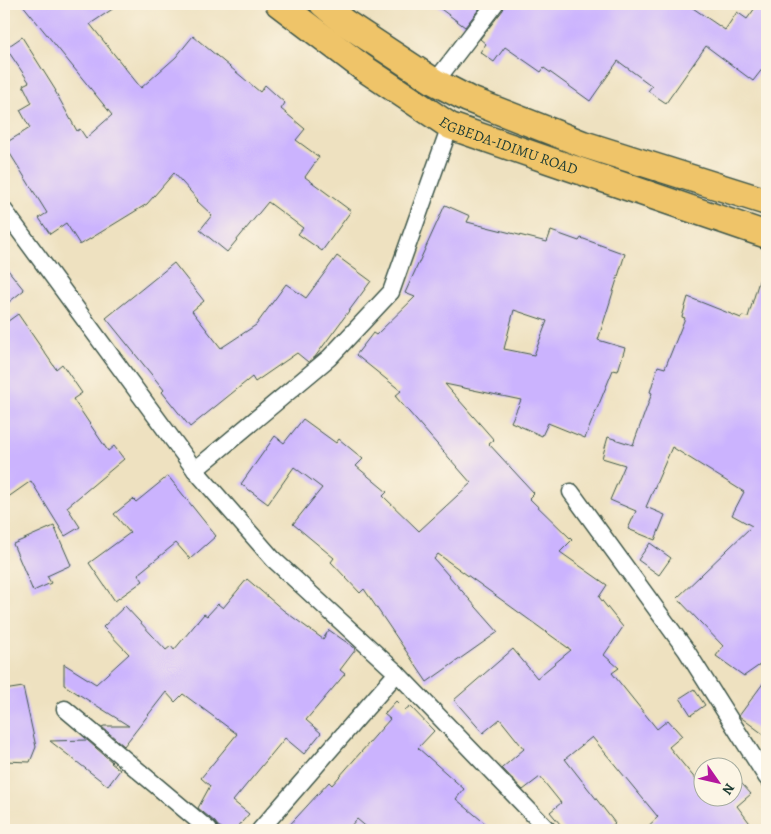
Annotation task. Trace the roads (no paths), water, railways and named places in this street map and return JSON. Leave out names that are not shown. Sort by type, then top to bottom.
[{"type":"main road","name":"EGBEDA-IDIMU ROAD","points":[[279,4],[362,67],[450,126],[767,235]]},
{"type":"main road","name":"EGBEDA-IDIMU ROAD","points":[[323,4],[344,22],[436,82],[468,99],[583,144],[767,202]]},
{"type":"main road","points":[[701,212],[713,185]]},
{"type":"street","points":[[436,82],[495,4]]},
{"type":"street","points":[[194,470],[329,358],[391,292],[450,126]]},
{"type":"street","points":[[4,210],[194,470],[274,559],[398,673],[548,830]]},
{"type":"street","points":[[571,492],[686,650],[767,778]]},
{"type":"street","points":[[260,830],[398,673]]},
{"type":"street","points":[[65,709],[209,830]]}]
